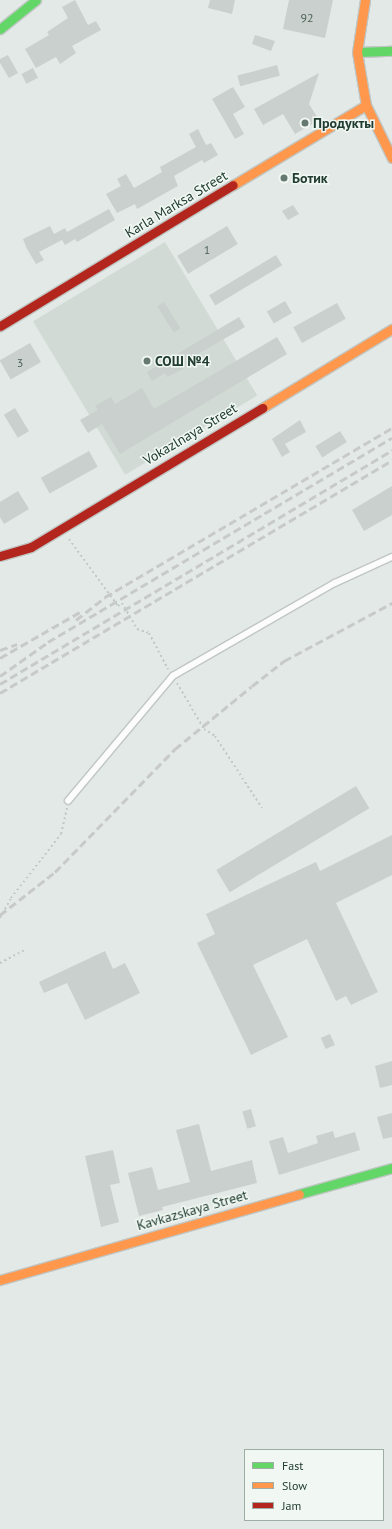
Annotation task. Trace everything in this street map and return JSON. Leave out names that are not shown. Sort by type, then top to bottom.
[{"type":"street","points":[[0,29],[36,0]]},
{"type":"street","points":[[365,0],[357,52],[366,105],[392,158]]},
{"type":"street","points":[[357,52],[392,51]]},
{"type":"street","name":"Karla Marksa Street","points":[[0,326],[366,105]]},
{"type":"street","name":"Vokazlnaya Street","points":[[0,556],[31,546],[392,329]]},
{"type":"street","name":"Kavkazskaya Street","points":[[0,1280],[392,1168]]},
{"type":"lane","points":[[68,801],[173,676],[335,583],[392,557]]},
{"type":"path","points":[[61,528],[118,606],[122,603],[137,629],[149,633],[204,729],[215,736],[262,808]]},
{"type":"path","points":[[0,918],[11,898],[62,834],[68,801]]},
{"type":"path","points":[[0,963],[26,949]]},
{"type":"shaded area","name":"СОШ №4","points":[[165,242],[257,395],[125,475],[33,321]]},
{"type":"building","points":[[75,0],[88,25],[96,21],[101,30],[72,46],[76,53],[60,64],[56,57],[36,68],[25,49],[49,35],[47,32],[68,18],[62,7]]},
{"type":"building","points":[[210,0],[235,0],[232,14],[208,8]]},
{"type":"building","points":[[289,0],[333,0],[325,38],[283,29]]},
{"type":"building","points":[[255,35],[275,41],[271,51],[252,44]]},
{"type":"building","points":[[8,55],[18,73],[9,78],[0,63],[0,59]]},
{"type":"building","points":[[277,65],[280,76],[240,86],[237,76]]},
{"type":"building","points":[[33,68],[38,78],[26,84],[21,74]]},
{"type":"building","points":[[319,73],[309,104],[319,120],[295,134],[283,114],[263,125],[254,109]]},
{"type":"building","points":[[233,87],[245,107],[233,114],[244,134],[235,139],[212,99]]},
{"type":"building","points":[[198,129],[206,145],[211,143],[218,155],[204,163],[202,160],[174,176],[178,186],[137,209],[135,204],[117,213],[106,194],[121,186],[117,179],[126,174],[134,188],[162,172],[160,167],[196,147],[189,134]]},
{"type":"building","points":[[293,205],[299,214],[288,220],[282,211]]},
{"type":"building","points":[[109,209],[115,220],[77,242],[75,239],[65,245],[62,240],[39,252],[44,260],[36,264],[23,239],[50,226],[54,234],[65,228],[67,232]]},
{"type":"building","points":[[227,226],[238,244],[188,274],[177,256]]},
{"type":"building","points":[[276,255],[282,265],[215,305],[209,295]]},
{"type":"building","points":[[285,301],[292,313],[274,324],[267,312]]},
{"type":"building","points":[[164,302],[180,328],[174,333],[157,306]]},
{"type":"building","points":[[337,303],[346,319],[302,343],[293,327]]},
{"type":"building","points":[[239,317],[245,327],[196,355],[198,360],[181,370],[167,377],[165,373],[152,381],[147,372]]},
{"type":"building","points":[[277,337],[287,354],[120,454],[102,424],[88,433],[80,420],[98,410],[95,406],[111,397],[115,404],[142,388],[154,409]]},
{"type":"building","points":[[30,343],[41,362],[11,380],[0,360]]},
{"type":"building","points":[[15,408],[29,431],[18,438],[4,415]]},
{"type":"building","points":[[300,420],[306,432],[285,444],[290,452],[282,457],[272,439]]},
{"type":"building","points":[[340,431],[347,442],[322,457],[315,446]]},
{"type":"building","points":[[89,451],[98,467],[50,493],[41,478]]},
{"type":"building","points":[[392,486],[392,515],[364,531],[352,510]]},
{"type":"building","points":[[18,491],[29,509],[4,524],[0,517],[0,502]]},
{"type":"building","points":[[356,786],[369,808],[230,892],[216,870]]},
{"type":"building","points":[[392,835],[392,875],[336,903],[378,992],[351,1005],[346,996],[336,1001],[307,939],[253,965],[288,1037],[251,1055],[197,943],[215,934],[206,914],[316,862],[320,871]]},
{"type":"building","points":[[105,951],[113,969],[125,963],[140,993],[85,1020],[67,983],[44,993],[39,982]]},
{"type":"building","points":[[330,1034],[335,1045],[326,1049],[321,1038]]},
{"type":"building","points":[[392,1061],[392,1085],[380,1088],[375,1066]]},
{"type":"building","points":[[251,1109],[256,1126],[247,1129],[242,1111]]},
{"type":"building","points":[[392,1113],[392,1137],[383,1139],[377,1117]]},
{"type":"building","points":[[199,1124],[211,1171],[252,1160],[257,1183],[162,1207],[163,1210],[139,1216],[128,1173],[152,1167],[158,1190],[190,1182],[176,1130]]},
{"type":"building","points":[[333,1131],[335,1138],[355,1132],[360,1150],[279,1175],[269,1141],[283,1137],[288,1153],[318,1143],[316,1136]]},
{"type":"building","points":[[113,1150],[120,1183],[110,1185],[119,1222],[101,1227],[85,1156]]},
{"type":"railway","points":[[76,620],[105,597],[392,428]]},
{"type":"railway","points":[[0,676],[48,642],[392,438]]},
{"type":"railway","points":[[0,684],[392,450]]},
{"type":"railway","points":[[0,693],[392,460]]},
{"type":"railway","points":[[0,915],[55,872],[175,749],[252,686],[284,661],[392,603]]},
{"type":"railway","points":[[0,658],[80,612]]},
{"type":"railway","points":[[0,650],[17,644]]},
{"type":"traffic: fast","points":[[0,29],[36,0]]},
{"type":"traffic: fast","points":[[357,52],[392,51]]},
{"type":"traffic: fast","points":[[299,1194],[392,1168]]},
{"type":"traffic: slow","points":[[365,0],[357,52],[366,105],[392,158]]},
{"type":"traffic: slow","points":[[233,185],[366,105]]},
{"type":"traffic: slow","points":[[262,408],[392,329]]},
{"type":"traffic: slow","points":[[0,1280],[299,1194]]},
{"type":"traffic: jam","points":[[0,326],[233,185]]},
{"type":"traffic: jam","points":[[0,556],[31,547],[262,408]]},
{"type":"place","name":"Продукты","points":[[305,123]]},
{"type":"place","name":"Ботик","points":[[284,178]]},
{"type":"place","name":"СОШ №4","points":[[147,361]]}]
